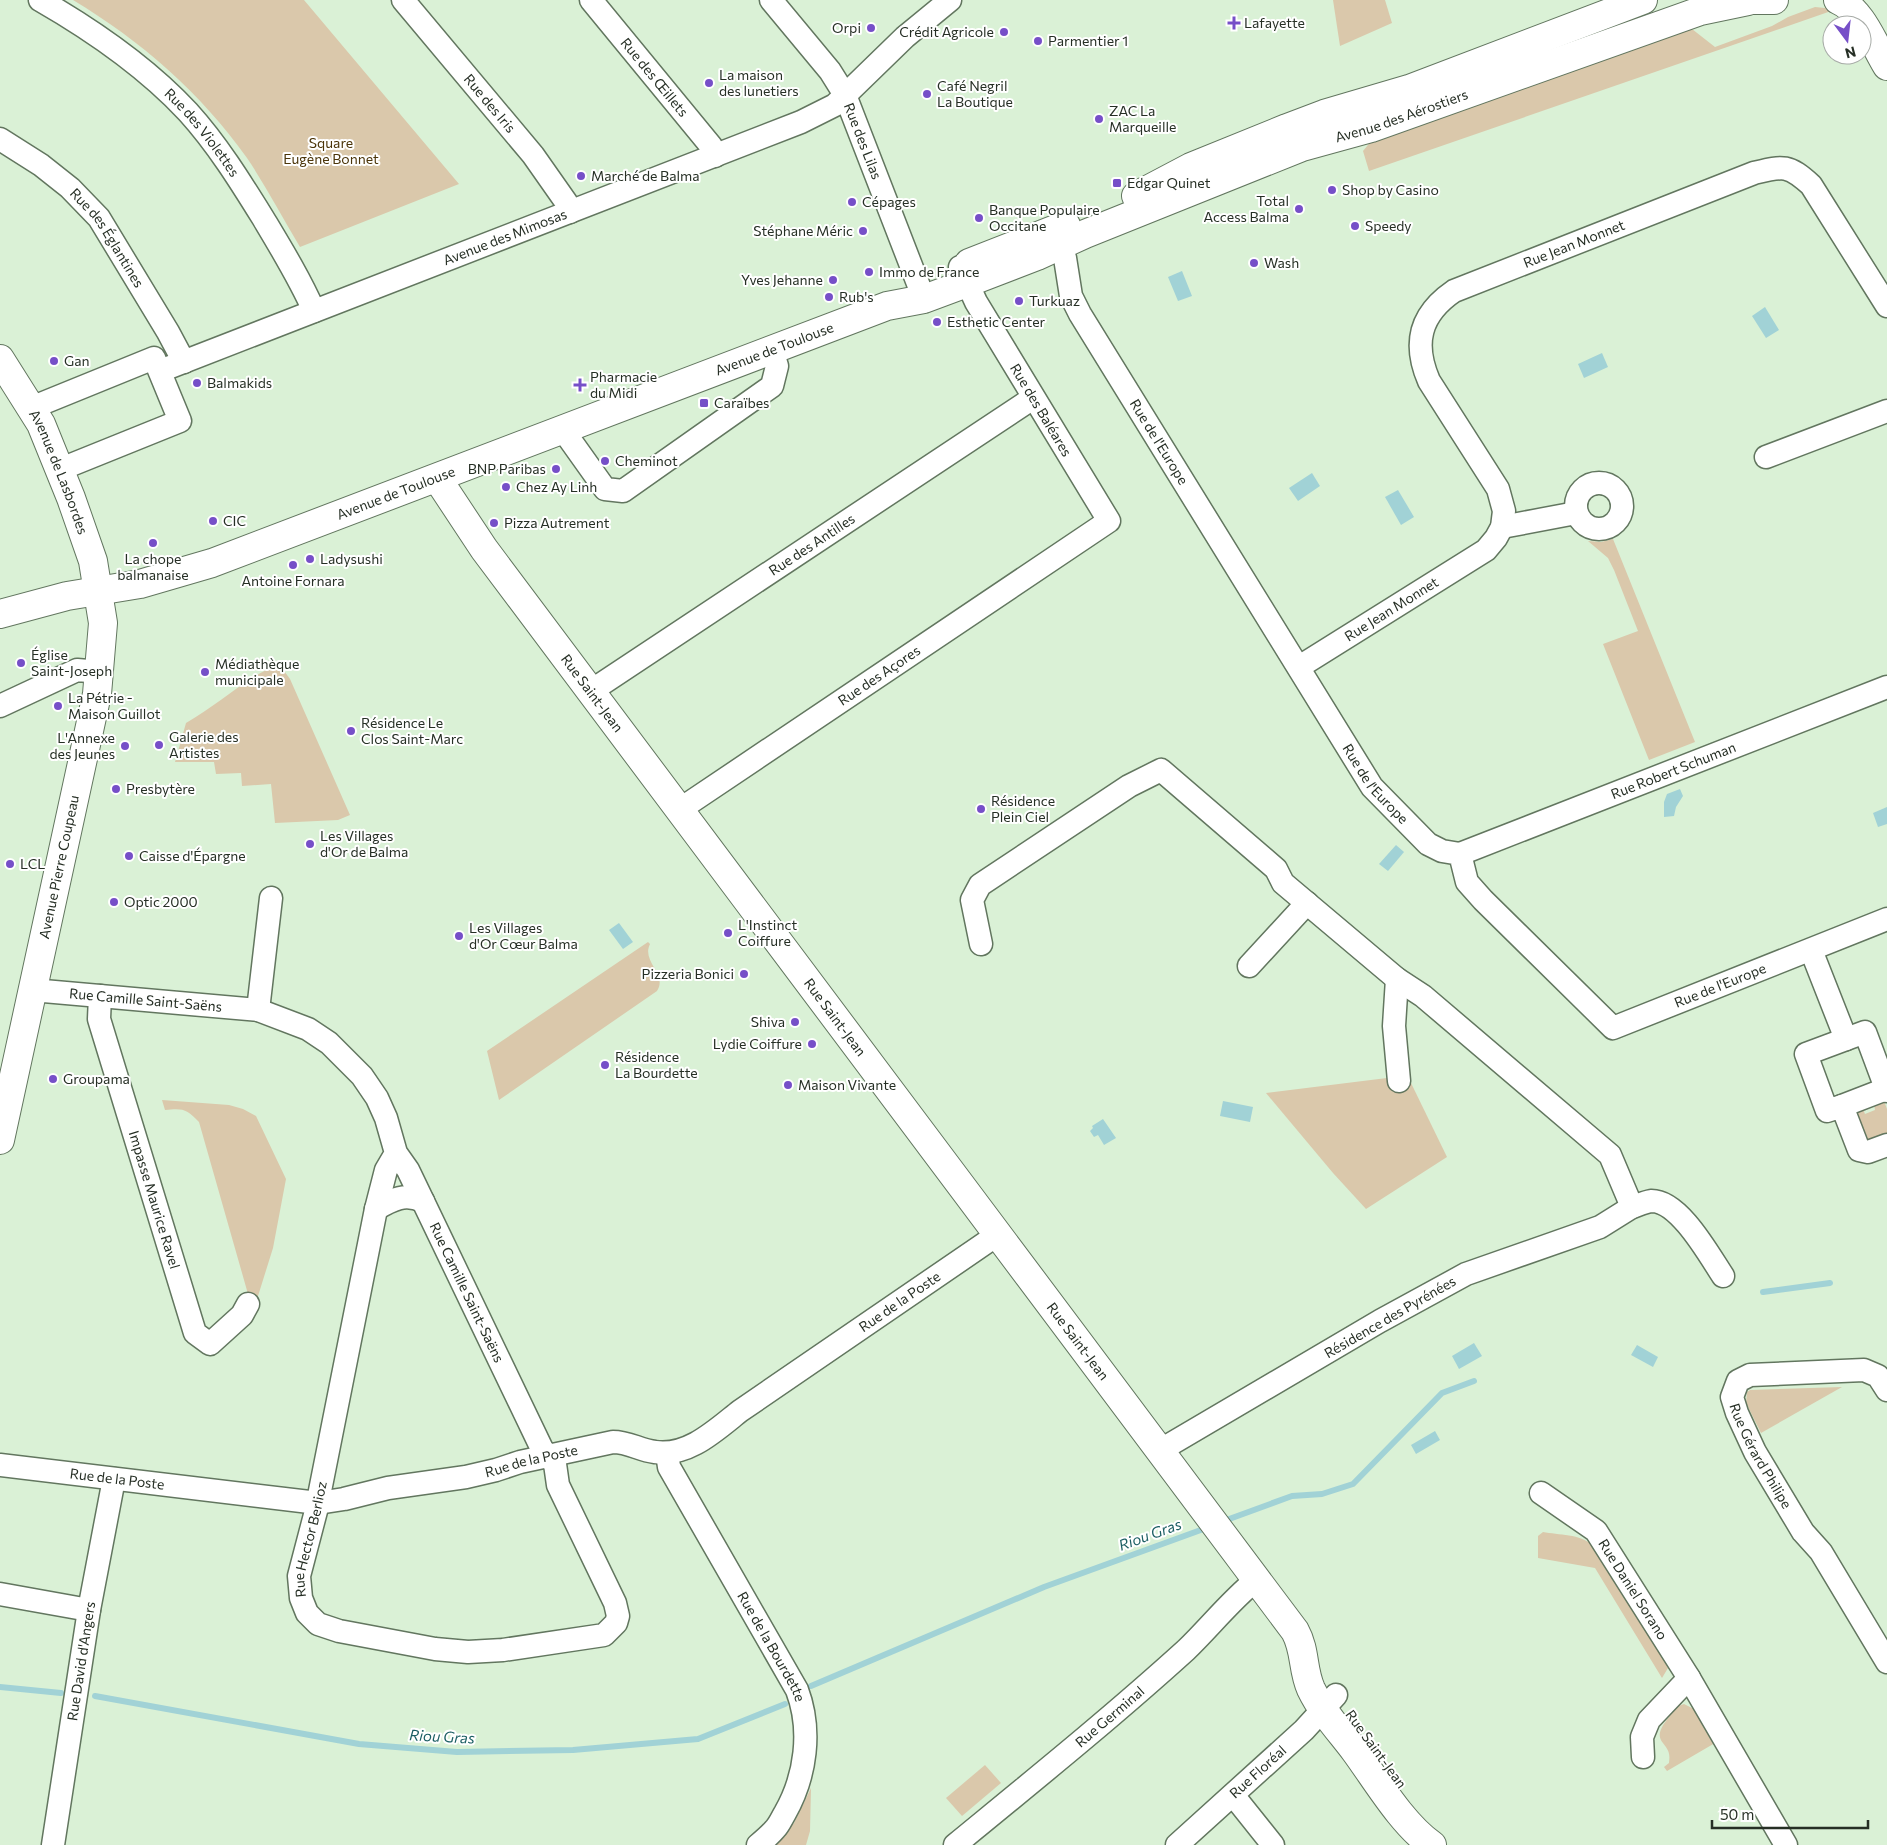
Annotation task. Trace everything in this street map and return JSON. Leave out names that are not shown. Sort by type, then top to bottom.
[{"type":"street","name":"Rue des Violettes","points":[[40,0],[116,48],[157,81],[188,113],[218,148],[250,197],[278,242],[314,311]]},
{"type":"street","name":"Rue des Iris","points":[[403,0],[533,155],[566,202],[570,212]]},
{"type":"street","name":"Rue des Œillets","points":[[591,0],[711,146],[715,156]]},
{"type":"street","name":"Rue des Lilas","points":[[770,0],[830,71],[845,95],[921,290]]},
{"type":"street","name":"Avenue des Mimosas","points":[[160,371],[801,122],[835,105],[904,37],[950,0]]},
{"type":"street","name":"Avenue des Aérostiers","points":[[1057,238],[1191,167],[1287,128],[1324,114],[1410,90],[1643,0]]},
{"type":"street","name":"Avenue des Aérostiers","points":[[1057,238],[1085,234],[1302,147],[1371,128],[1700,11],[1748,0],[1774,0]]},
{"type":"street","points":[[1838,0],[1846,3],[1855,11],[1887,66]]},
{"type":"street","name":"Rue des Églantines","points":[[0,139],[41,165],[70,188],[99,218],[184,362]]},
{"type":"street","name":"Rue Jean Monnet","points":[[1299,667],[1486,550],[1502,527],[1504,511],[1498,489],[1429,381],[1422,365],[1420,346],[1422,332],[1428,316],[1440,301],[1454,292],[1754,173],[1778,167],[1797,172],[1811,185],[1887,306]]},
{"type":"street","name":"Avenue de Toulouse","points":[[0,614],[67,596],[140,584],[212,563],[772,350],[1057,238]]},
{"type":"street","name":"Rue de l'Europe","points":[[1057,238],[1064,258],[1071,296],[1080,314],[1372,787],[1428,844],[1442,852],[1460,854],[1467,882],[1613,1028],[1887,919]]},
{"type":"street","name":"Rue des Baléares","points":[[964,275],[972,295],[1109,521],[1078,541]]},
{"type":"street","points":[[563,430],[605,489],[623,491],[772,386],[778,366],[772,350]]},
{"type":"street","points":[[31,408],[154,358],[180,421],[60,469]]},
{"type":"street","name":"Avenue de Lasbordes","points":[[0,359],[42,424],[93,561],[98,592]]},
{"type":"street","name":"Rue des Antilles","points":[[591,691],[1034,398]]},
{"type":"street","points":[[1766,457],[1887,411]]},
{"type":"street","name":"Rue Saint-Jean","points":[[440,477],[444,487],[484,549],[1295,1632],[1304,1652],[1304,1672],[1310,1688],[1329,1702],[1450,1845]]},
{"type":"street","points":[[1502,527],[1576,513]]},
{"type":"street","name":"Rue des Açores","points":[[679,810],[1078,541]]},
{"type":"street","name":"Avenue Pierre Coupeau","points":[[0,1140],[95,703],[100,672],[103,623],[98,592]]},
{"type":"street","points":[[0,706],[78,670],[100,672]]},
{"type":"street","name":"Rue Robert Schuman","points":[[1460,854],[1887,687]]},
{"type":"street","points":[[981,944],[972,900],[980,885],[1129,786],[1161,770],[1276,869],[1283,883],[1397,980],[1423,996],[1610,1155],[1632,1207]]},
{"type":"street","points":[[258,1010],[271,898]]},
{"type":"street","points":[[1249,966],[1307,902]]},
{"type":"street","points":[[1811,950],[1846,1039]]},
{"type":"street","points":[[1397,980],[1394,1026],[1399,1081]]},
{"type":"street","name":"Rue Camille Saint-Saëns","points":[[32,990],[258,1010],[308,1029],[329,1043],[348,1060],[377,1098],[386,1118],[396,1153],[408,1170],[542,1448],[555,1464],[558,1486],[615,1603],[618,1616],[616,1623]]},
{"type":"street","name":"Impasse Maurice Ravel","points":[[100,996],[99,1018],[195,1333],[210,1344],[242,1316],[248,1304]]},
{"type":"street","points":[[1865,1032],[1887,1090],[1827,1111],[1806,1054],[1846,1039],[1865,1032]]},
{"type":"street","points":[[1842,1106],[1859,1150],[1868,1152],[1887,1144]]},
{"type":"street","name":"Rue Hector Berlioz","points":[[396,1153],[386,1170],[376,1208],[318,1503],[299,1576],[301,1598],[307,1612],[318,1624],[339,1631],[435,1649],[468,1652],[503,1650],[604,1635],[616,1623]]},
{"type":"street","points":[[376,1208],[390,1200],[404,1196],[414,1197],[423,1201]]},
{"type":"street","name":"Résidence des Pyrénées","points":[[1159,1451],[1380,1321],[1466,1274],[1600,1227],[1632,1207],[1652,1201],[1669,1206],[1696,1234],[1723,1276]]},
{"type":"street","name":"Rue de la Poste","points":[[0,1465],[318,1503],[344,1499],[388,1488],[466,1477],[613,1442],[626,1442],[645,1450],[667,1453],[690,1446],[715,1431],[748,1406],[996,1235]]},
{"type":"street","name":"Rue Gérard Philipe","points":[[1887,1390],[1878,1376],[1864,1370],[1750,1375],[1738,1381],[1732,1397],[1754,1452],[1803,1532],[1821,1552],[1887,1662]]},
{"type":"street","name":"Rue de la Bourdette","points":[[667,1453],[669,1467],[798,1690],[803,1705],[806,1725],[801,1776],[793,1800],[776,1828],[758,1845]]},
{"type":"street","name":"Rue David d'Angers","points":[[53,1845],[89,1610],[114,1478]]},
{"type":"street","name":"Rue Daniel Sorano","points":[[1541,1493],[1596,1531],[1690,1678],[1786,1845]]},
{"type":"street","name":"Rue Germinal","points":[[955,1845],[1180,1655],[1234,1599],[1256,1580]]},
{"type":"street","points":[[0,1594],[89,1610]]},
{"type":"street","points":[[1643,1757],[1642,1737],[1649,1720],[1690,1678]]},
{"type":"street","name":"Rue Saint-Jean","points":[[1329,1702],[1405,1819],[1432,1845]]},
{"type":"street","name":"Rue Floréal","points":[[1177,1845],[1304,1730],[1329,1702]]},
{"type":"street","points":[[1233,1795],[1274,1845]]},
{"type":"green space","name":"Square Eugène Bonnet","points":[[73,0],[304,0],[459,184],[300,247],[247,158],[229,134],[190,90],[146,51]]},
{"type":"green space","points":[[1333,0],[1385,0],[1392,23],[1340,46]]},
{"type":"green space","points":[[1815,7],[1834,10],[1369,171],[1363,151],[1372,140],[1692,29],[1715,47],[1772,26],[1788,17]]},
{"type":"green space","points":[[1613,539],[1695,742],[1649,760],[1603,644],[1638,631],[1608,558],[1588,541],[1601,542]]},
{"type":"green space","points":[[279,664],[290,679],[350,815],[338,820],[275,823],[271,784],[242,786],[241,773],[216,774],[214,762],[175,762],[186,723],[243,684]]},
{"type":"green space","points":[[648,942],[650,944],[648,950],[649,957],[659,979],[657,991],[499,1100],[487,1051]]},
{"type":"green space","points":[[1387,1078],[1411,1083],[1447,1157],[1366,1209],[1266,1093]]},
{"type":"green space","points":[[162,1100],[229,1105],[243,1109],[256,1116],[286,1179],[273,1248],[258,1296],[248,1294],[199,1122],[184,1110],[165,1110]]},
{"type":"green space","points":[[1884,1101],[1887,1109],[1887,1138],[1874,1143],[1863,1139],[1853,1113],[1863,1109],[1865,1114],[1875,1110],[1874,1105]]},
{"type":"green space","points":[[1842,1387],[1761,1433],[1746,1403],[1747,1392],[1750,1390]]},
{"type":"green space","points":[[1543,1532],[1576,1537],[1592,1545],[1665,1661],[1668,1668],[1662,1678],[1595,1568],[1538,1558],[1538,1536]]},
{"type":"green space","points":[[1684,1704],[1694,1709],[1715,1743],[1667,1771],[1664,1767],[1669,1763],[1668,1750],[1660,1738],[1660,1733],[1673,1711]]},
{"type":"green space","points":[[985,1765],[1001,1783],[962,1816],[946,1798]]},
{"type":"green space","points":[[811,1788],[810,1831],[806,1845],[774,1845],[794,1823]]},
{"type":"water","points":[[1182,271],[1192,296],[1178,301],[1168,277]]},
{"type":"water","points":[[1765,307],[1779,330],[1766,338],[1752,316]]},
{"type":"water","points":[[1602,353],[1608,367],[1584,378],[1578,364]]},
{"type":"water","points":[[1312,473],[1320,486],[1298,501],[1289,488]]},
{"type":"water","points":[[1398,490],[1414,517],[1401,525],[1385,497]]},
{"type":"water","points":[[1680,789],[1683,796],[1676,807],[1674,816],[1664,817],[1664,802],[1667,794]]},
{"type":"water","points":[[1887,807],[1887,824],[1878,827],[1873,813]]},
{"type":"water","points":[[1396,845],[1404,852],[1388,871],[1379,864]]},
{"type":"water","points":[[619,923],[633,942],[623,949],[609,930]]},
{"type":"water","points":[[1223,1101],[1253,1107],[1250,1122],[1220,1116]]},
{"type":"water","points":[[1103,1119],[1116,1138],[1104,1145],[1098,1135],[1094,1137],[1090,1131],[1093,1128],[1092,1126]]},
{"type":"water","points":[[1474,1343],[1482,1356],[1459,1369],[1452,1356]]},
{"type":"water","points":[[1637,1345],[1658,1357],[1653,1367],[1631,1355]]},
{"type":"water","points":[[1435,1431],[1440,1440],[1416,1454],[1411,1445]]},
{"type":"waterway","name":"Riou Gras","points":[[1763,1292],[1830,1283]]},
{"type":"waterway","name":"Riou Gras","points":[[1221,1522],[1292,1496],[1322,1494],[1353,1484],[1442,1393],[1474,1381]]},
{"type":"waterway","name":"Riou Gras","points":[[811,1686],[1044,1587],[1209,1527]]},
{"type":"waterway","name":"Riou Gras","points":[[0,1687],[61,1693]]},
{"type":"waterway","name":"Riou Gras","points":[[95,1696],[359,1744],[457,1752],[573,1750],[698,1739],[785,1704]]},
{"type":"place","name":"Lafayette","points":[[1234,23]]},
{"type":"place","name":"Orpi","points":[[871,28]]},
{"type":"place","name":"Crédit Agricole","points":[[1004,32]]},
{"type":"place","name":"Parmentier 1","points":[[1038,41]]},
{"type":"place","name":"La maison des lunetiers","points":[[709,83]]},
{"type":"place","name":"Café Negril La Boutique","points":[[927,94]]},
{"type":"place","name":"ZAC La Marqueille","points":[[1099,119]]},
{"type":"place","name":"Marché de Balma","points":[[581,176]]},
{"type":"place","name":"Edgar Quinet","points":[[1117,183]]},
{"type":"place","name":"Shop by Casino","points":[[1332,190]]},
{"type":"place","name":"Cépages","points":[[852,202]]},
{"type":"place","name":"Total Access Balma","points":[[1299,209]]},
{"type":"place","name":"Banque Populaire Occitane","points":[[979,218]]},
{"type":"place","name":"Speedy","points":[[1355,226]]},
{"type":"place","name":"Stéphane Méric","points":[[863,231]]},
{"type":"place","name":"Wash","points":[[1254,263]]},
{"type":"place","name":"Immo de France","points":[[869,272]]},
{"type":"place","name":"Yves Jehanne","points":[[833,280]]},
{"type":"place","name":"Rub's","points":[[829,297]]},
{"type":"place","name":"Turkuaz","points":[[1019,301]]},
{"type":"place","name":"Esthetic Center","points":[[937,322]]},
{"type":"place","name":"Gan","points":[[54,361]]},
{"type":"place","name":"Balmakids","points":[[197,383]]},
{"type":"place","name":"Pharmacie du Midi","points":[[580,385]]},
{"type":"place","name":"Caraïbes","points":[[704,403]]},
{"type":"place","name":"Cheminot","points":[[605,461]]},
{"type":"place","name":"BNP Paribas","points":[[556,469]]},
{"type":"place","name":"Chez Ay Linh","points":[[506,487]]},
{"type":"place","name":"CIC","points":[[213,521]]},
{"type":"place","name":"Pizza Autrement","points":[[494,523]]},
{"type":"place","name":"La chope balmanaise","points":[[153,543]]},
{"type":"place","name":"Ladysushi","points":[[310,559]]},
{"type":"place","name":"Antoine Fornara","points":[[293,565]]},
{"type":"place","name":"Église Saint-Joseph","points":[[21,663]]},
{"type":"place","name":"Médiathèque municipale","points":[[205,672]]},
{"type":"place","name":"La Pétrie - Maison Guillot","points":[[58,706]]},
{"type":"place","name":"Résidence Le Clos Saint-Marc","points":[[351,731]]},
{"type":"place","name":"Galerie des Artistes","points":[[159,745]]},
{"type":"place","name":"L'Annexe des Jeunes","points":[[125,746]]},
{"type":"place","name":"Presbytère","points":[[116,789]]},
{"type":"place","name":"Résidence Plein Ciel","points":[[981,809]]},
{"type":"place","name":"Les Villages d'Or de Balma","points":[[310,844]]},
{"type":"place","name":"Caisse d'Épargne","points":[[129,856]]},
{"type":"place","name":"LCL","points":[[10,864]]},
{"type":"place","name":"Optic 2000","points":[[114,902]]},
{"type":"place","name":"L'Instinct Coiffure","points":[[728,933]]},
{"type":"place","name":"Les Villages d'Or Cœur Balma","points":[[459,936]]},
{"type":"place","name":"Pizzeria Bonici","points":[[744,974]]},
{"type":"place","name":"Shiva","points":[[795,1022]]},
{"type":"place","name":"Lydie Coiffure","points":[[812,1044]]},
{"type":"place","name":"Résidence La Bourdette","points":[[605,1065]]},
{"type":"place","name":"Groupama","points":[[53,1079]]},
{"type":"place","name":"Maison Vivante","points":[[788,1085]]}]
